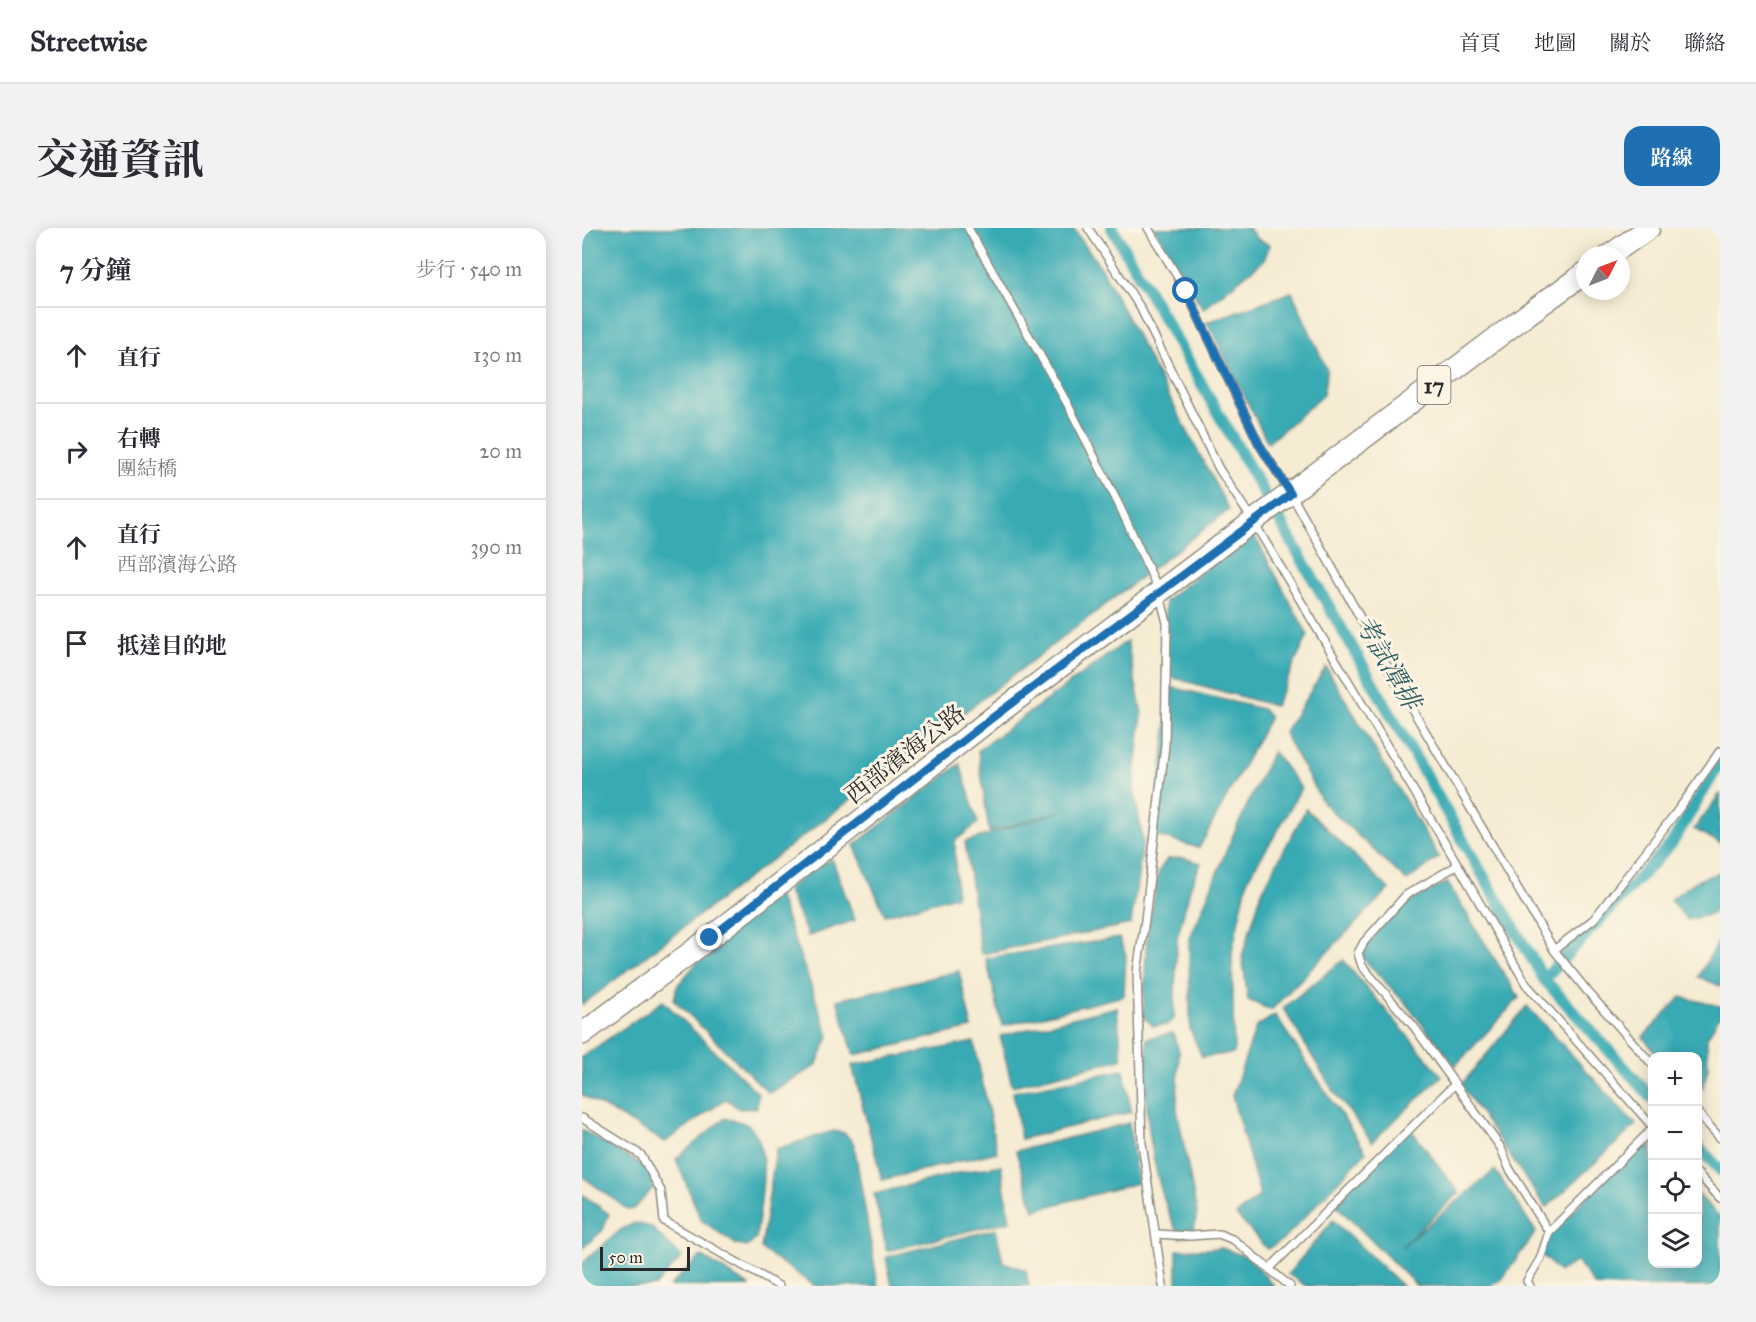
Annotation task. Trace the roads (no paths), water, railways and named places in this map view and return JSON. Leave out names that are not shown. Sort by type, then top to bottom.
[{"type":"main road","points":[[1623,246],[1649,228]]},
{"type":"main road","name":"17","points":[[1257,519],[1576,279]]},
{"type":"main road","name":"西部濱海公路","points":[[582,1034],[1257,519]]},
{"type":"lane","points":[[968,228],[1067,404],[1160,591],[1167,623],[1165,745],[1137,972],[1142,1143],[1163,1286]]},
{"type":"lane","points":[[1088,228],[1140,307],[1219,469],[1257,519],[1526,984],[1648,1121]]},
{"type":"lane","points":[[1148,228],[1186,291],[1259,444],[1288,496],[1554,950],[1588,992],[1648,1058]]},
{"type":"lane","points":[[1554,950],[1594,919],[1681,806],[1720,751]]},
{"type":"lane","points":[[1458,865],[1406,895],[1364,942],[1358,953],[1362,966],[1415,1028],[1502,1148],[1509,1168],[1549,1232]]},
{"type":"lane","points":[[1269,1269],[1455,1084]]},
{"type":"lane","points":[[582,1118],[641,1155],[661,1191],[664,1221],[779,1286]]},
{"type":"lane","points":[[1702,1118],[1720,1138]]},
{"type":"lane","points":[[1519,1286],[1528,1284],[1549,1232],[1648,1132]]},
{"type":"lane","points":[[1702,1178],[1720,1198]]},
{"type":"lane","points":[[1156,1234],[1190,1236],[1219,1234],[1234,1240],[1290,1286]]},
{"type":"water","points":[[582,228],[1073,228],[1101,268],[1229,510],[582,1005]]},
{"type":"water","points":[[1154,228],[1249,228],[1257,239],[1270,245],[1264,260],[1203,309]]},
{"type":"water","points":[[1292,292],[1327,370],[1323,395],[1268,443],[1207,322]]},
{"type":"water","points":[[1252,531],[1308,635],[1275,706],[1167,676],[1165,601]]},
{"type":"water","points":[[1127,641],[1142,714],[1134,788],[1143,841],[1131,924],[981,954],[965,842],[1061,811],[989,832],[978,750]]},
{"type":"water","points":[[1326,667],[1439,857],[1407,881],[1323,803],[1284,733]]},
{"type":"water","points":[[1171,687],[1262,709],[1270,717],[1199,848],[1154,835]]},
{"type":"water","points":[[1273,751],[1301,788],[1248,878],[1232,951],[1234,1053],[1202,1057],[1190,1029],[1189,940],[1233,835]]},
{"type":"water","points":[[960,764],[978,823],[955,841],[956,896],[885,915],[854,845]]},
{"type":"water","points":[[1720,794],[1720,843],[1694,829]]},
{"type":"water","points":[[1306,809],[1389,889],[1271,1010],[1248,1000],[1242,956],[1262,891]]},
{"type":"water","points":[[1184,858],[1201,863],[1191,886],[1177,938],[1174,1019],[1166,1025],[1153,1026],[1143,1016],[1147,935],[1159,871],[1167,859]]},
{"type":"water","points":[[832,859],[855,920],[808,936],[787,889],[817,866]]},
{"type":"water","points":[[1720,872],[1720,900],[1712,914],[1687,920],[1670,900],[1696,881]]},
{"type":"water","points":[[1447,882],[1519,998],[1455,1066],[1406,1004],[1360,955],[1393,911]]},
{"type":"water","points":[[778,895],[829,1036],[816,1066],[769,1093],[674,1000],[677,986],[717,939]]},
{"type":"water","points":[[1119,938],[1126,955],[1124,996],[1002,1026],[986,958]]},
{"type":"water","points":[[1720,938],[1720,986],[1698,977]]},
{"type":"water","points":[[1343,960],[1442,1076],[1372,1142],[1332,1089],[1283,1008]]},
{"type":"water","points":[[959,971],[972,1028],[854,1055],[837,1000]]},
{"type":"water","points":[[1681,997],[1720,1006],[1720,1015],[1707,1038],[1708,1068],[1703,1088],[1702,1052],[1655,1052],[1643,1037]]},
{"type":"water","points":[[663,1001],[758,1093],[757,1108],[739,1109],[726,1099],[665,1142],[582,1095],[582,1057]]},
{"type":"water","points":[[1527,1006],[1636,1125],[1546,1208],[1461,1085]]},
{"type":"water","points":[[1117,1007],[1122,1059],[1012,1086],[1000,1036]]},
{"type":"water","points":[[1275,1015],[1366,1152],[1283,1240],[1267,1249],[1236,1215],[1260,1195],[1232,1096],[1256,1027]]},
{"type":"water","points":[[1173,1033],[1179,1051],[1177,1109],[1197,1213],[1193,1234],[1180,1238],[1166,1205],[1156,1170],[1146,1099],[1147,1038]]},
{"type":"water","points":[[974,1042],[997,1152],[882,1180],[852,1065]]},
{"type":"water","points":[[1124,1070],[1131,1112],[1021,1139],[1013,1092]]},
{"type":"water","points":[[725,1118],[748,1125],[756,1134],[761,1147],[763,1179],[760,1212],[756,1239],[747,1247],[737,1245],[701,1220],[676,1159]]},
{"type":"water","points":[[1129,1123],[1138,1183],[1034,1210],[1016,1151]]},
{"type":"water","points":[[1409,1127],[1459,1193],[1401,1247],[1495,1170],[1536,1232],[1501,1280],[1489,1286],[1417,1286],[1333,1202]]},
{"type":"water","points":[[582,1130],[644,1166],[652,1175],[653,1188],[634,1209],[628,1210],[582,1176]]},
{"type":"water","points":[[833,1131],[845,1133],[854,1144],[878,1286],[815,1286],[761,1249],[776,1149]]},
{"type":"water","points":[[1645,1139],[1648,1142],[1648,1268],[1702,1268],[1702,1198],[1720,1217],[1720,1286],[1595,1286],[1577,1261],[1559,1272],[1541,1254],[1546,1238]]},
{"type":"water","points":[[1001,1165],[1010,1221],[887,1251],[874,1194],[957,1173]]},
{"type":"water","points":[[582,1194],[609,1214],[603,1230],[582,1249]]},
{"type":"water","points":[[1333,1220],[1402,1286],[1306,1286],[1288,1274]]},
{"type":"water","points":[[635,1223],[651,1227],[682,1257],[655,1286],[582,1286],[582,1263],[622,1229]]},
{"type":"water","points":[[996,1229],[1003,1262],[1026,1270],[1029,1286],[892,1286],[886,1257]]},
{"type":"water","points":[[1222,1248],[1249,1258],[1274,1286],[1177,1286],[1177,1250]]},
{"type":"water","points":[[701,1256],[749,1286],[670,1286]]},
{"type":"waterway","name":"考試潭排","points":[[1112,228],[1544,979],[1648,1094]]},
{"type":"waterway","points":[[1544,979],[1672,843],[1720,763]]},
{"type":"waterway","name":"考試潭排","points":[[1702,1150],[1720,1170]]}]
